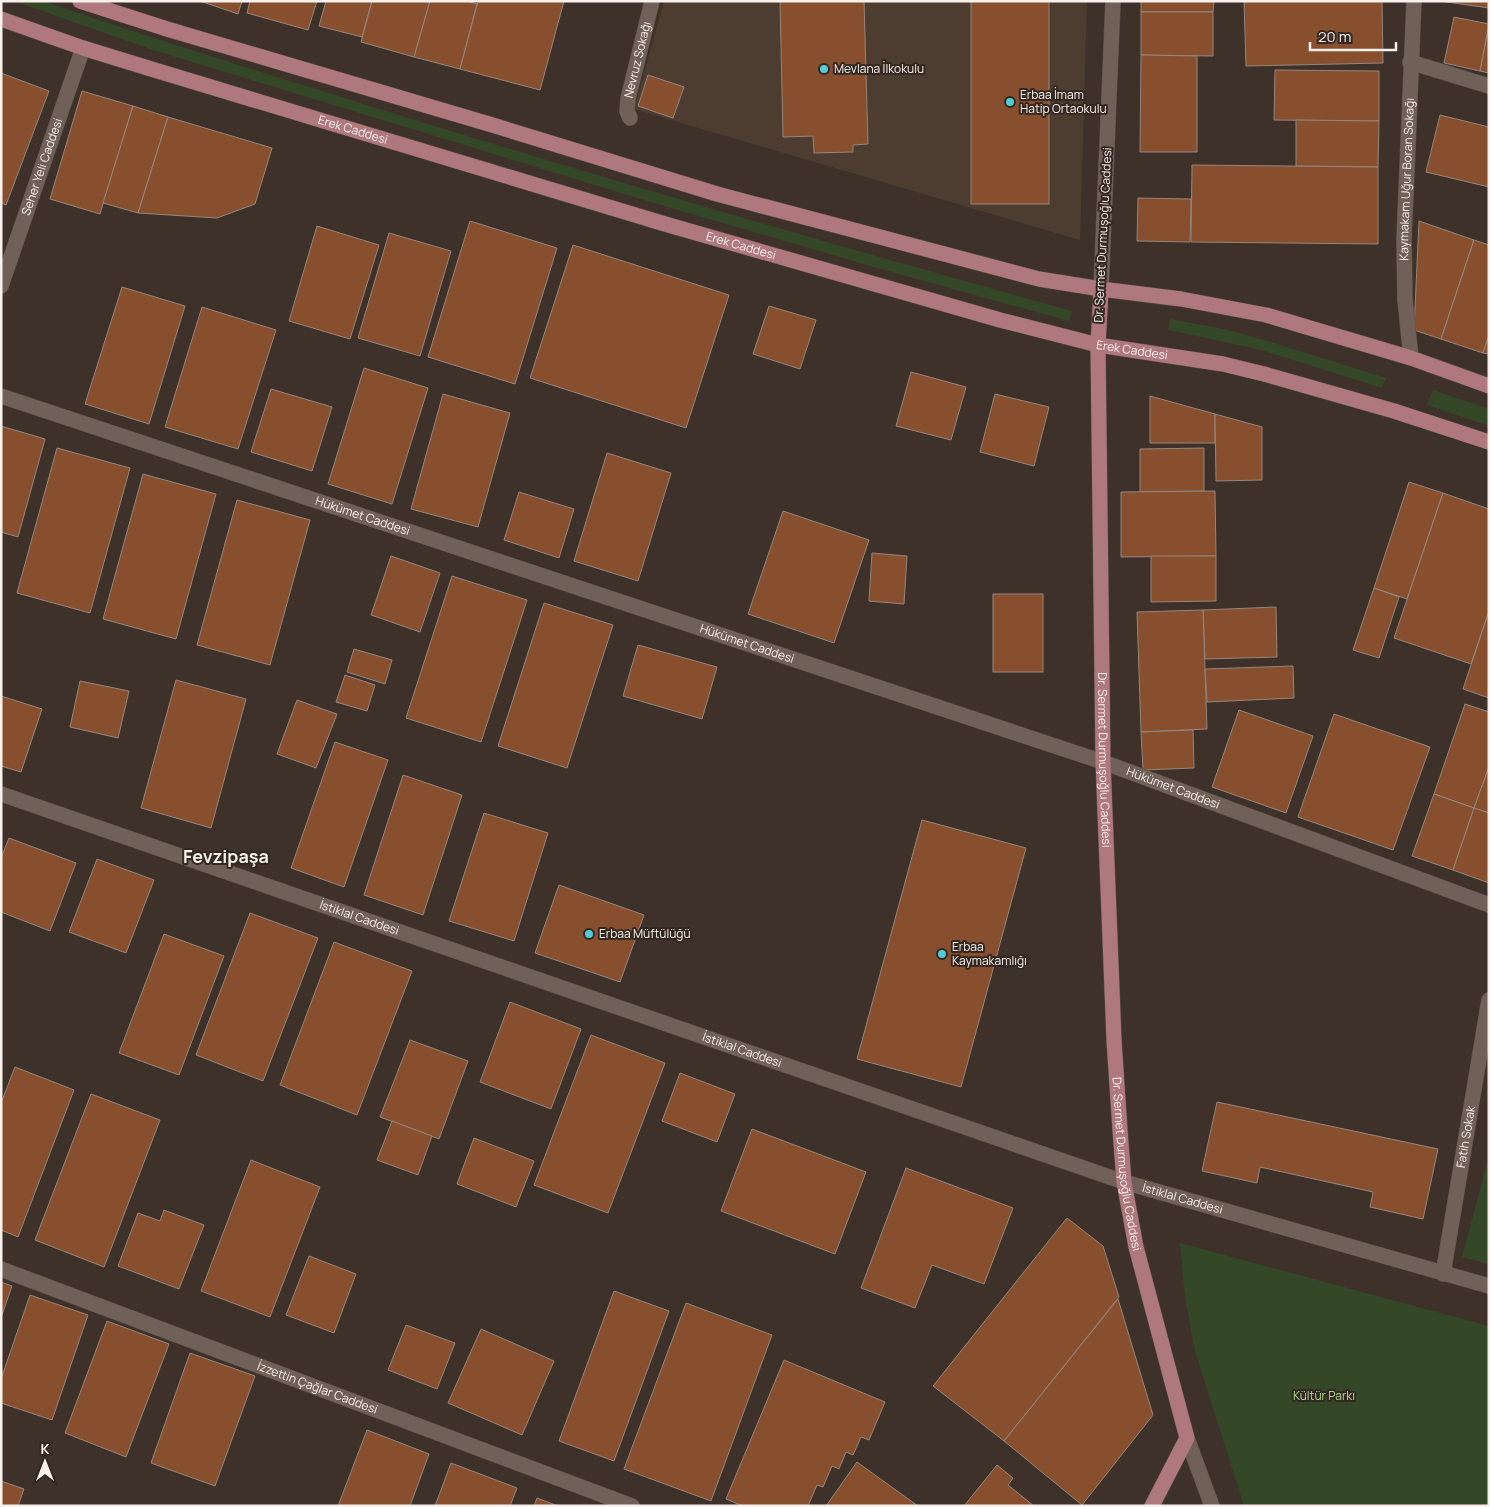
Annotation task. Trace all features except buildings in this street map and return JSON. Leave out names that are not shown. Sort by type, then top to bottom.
[{"type":"main road","points":[[80,1],[109,6],[176,32],[489,124],[717,194],[1039,279],[1181,299],[1266,315],[1410,358],[1489,386]]},
{"type":"main road","name":"Erek Caddesi","points":[[1,19],[83,48],[665,224],[1000,320],[1098,345],[1223,364],[1264,374],[1394,411],[1489,442]]},
{"type":"main road","name":"Dr. Sermet Durmuşoğlu Caddesi","points":[[1101,289],[1098,345],[1103,762],[1114,1040],[1124,1182],[1136,1247],[1187,1438]]},
{"type":"main road","points":[[1152,1506],[1187,1438]]},
{"type":"street","name":"Nevruz Sokağı","points":[[630,118],[627,110],[628,100],[652,1]]},
{"type":"street","name":"Dr. Sermet Durmuşoğlu Caddesi","points":[[1101,289],[1113,1]]},
{"type":"street","name":"Kaymakam Uğur Boran Sokağı","points":[[1410,358],[1405,300],[1404,240],[1414,1]]},
{"type":"street","name":"Seher Yeli Caddesi","points":[[1,286],[83,48]]},
{"type":"street","points":[[1410,62],[1489,86]]},
{"type":"street","name":"Hükümet Caddesi","points":[[1,396],[1103,762],[1489,905]]},
{"type":"street","name":"İstiklal Caddesi","points":[[1,794],[1124,1182],[1489,1286]]},
{"type":"street","name":"Fatih Sokak","points":[[1443,1274],[1489,1000]]},
{"type":"street","name":"İzzettin Çağlar Caddesi","points":[[1,1269],[632,1506]]},
{"type":"street","name":"Dr. Sermet Durmuşoğlu Caddesi","points":[[1187,1438],[1212,1506]]},
{"type":"shaded area","points":[[664,1],[1087,1],[1080,240],[634,109]]},
{"type":"green space","points":[[14,1],[43,1],[235,64],[441,128],[801,235],[1072,311],[1069,321],[881,269],[634,197],[153,50]]},
{"type":"green space","points":[[1170,319],[1229,330],[1386,378],[1382,388],[1261,350],[1168,330]]},
{"type":"green space","points":[[1433,390],[1489,409],[1489,426],[1427,405]]},
{"type":"green space","points":[[1489,1156],[1489,1264],[1462,1257]]},
{"type":"green space","name":"Kültür Parkı","points":[[1180,1243],[1489,1326],[1489,1506],[1244,1506],[1195,1351],[1185,1297]]},
{"type":"place","name":"Mevlana İlkokulu","points":[[824,69]]},
{"type":"place","name":"Erbaa İmam Hatip Ortaokulu","points":[[1010,102]]},
{"type":"place","name":"Erbaa Müftülüğü","points":[[589,934]]},
{"type":"place","name":"Erbaa Kaymakamlığı","points":[[942,954]]},
{"type":"district","name":"Fevzipaşa","points":[[226,857]]}]
